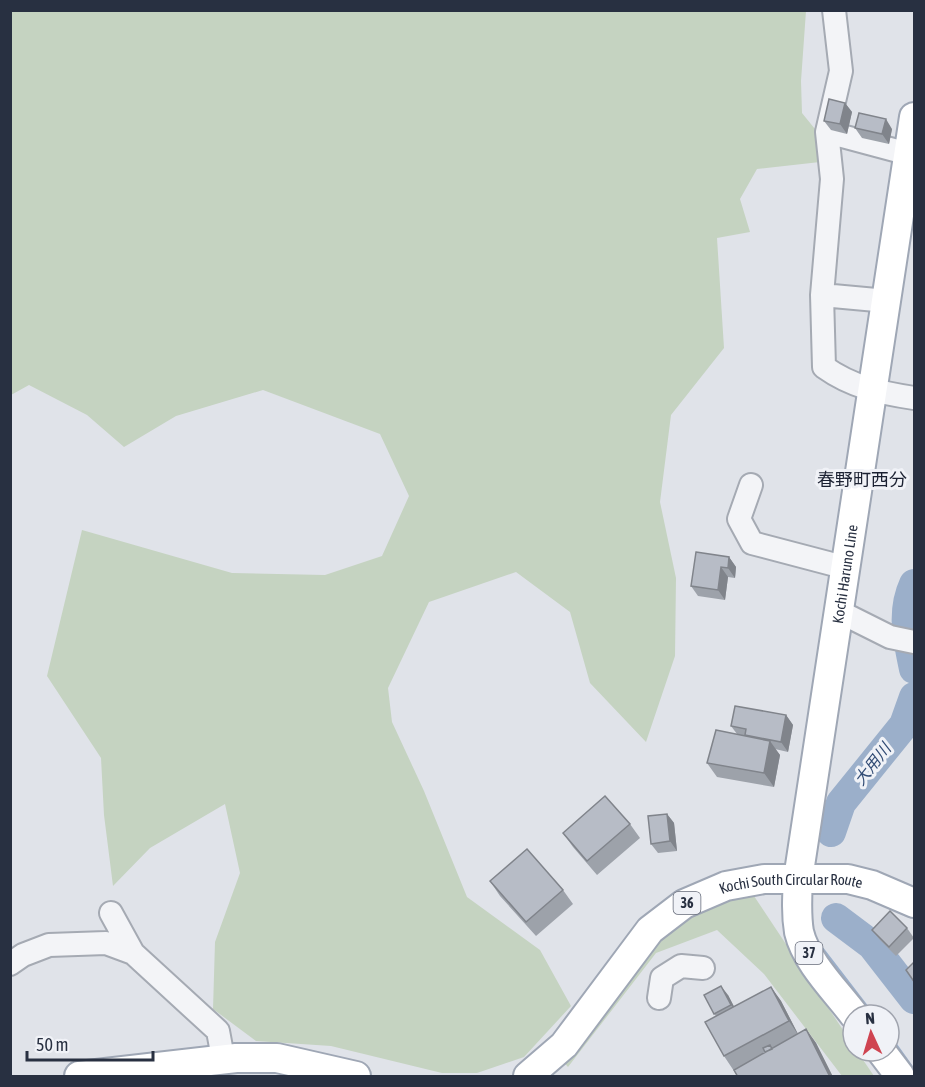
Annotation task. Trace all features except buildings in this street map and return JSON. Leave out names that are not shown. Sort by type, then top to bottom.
[{"type":"main road","name":"Kochi Haruno Line","points":[[845,1003],[812,959],[800,934],[796,914],[798,879],[915,117]]},
{"type":"main road","name":"Kochi South Circular Route","points":[[534,1075],[564,1045],[650,930],[684,904],[726,885],[764,879],[848,879],[913,896]]},
{"type":"main road","points":[[79,1077],[277,1059],[356,1077]]},
{"type":"main road","points":[[890,1063],[900,1077]]},
{"type":"street","points":[[834,10],[841,71],[827,132],[832,179],[822,295],[824,367],[841,379],[874,392],[915,398]]},
{"type":"street","points":[[827,132],[909,154]]},
{"type":"street","points":[[822,295],[887,302]]},
{"type":"street","points":[[751,485],[739,519],[752,543],[847,568]]},
{"type":"street","points":[[840,612],[890,637],[910,641]]},
{"type":"street","points":[[111,914],[133,953],[218,1031],[234,1064]]},
{"type":"street","points":[[10,964],[23,955],[49,945],[106,943],[133,953]]},
{"type":"street","points":[[660,998],[662,978],[681,966],[703,968]]},
{"type":"green space","points":[[11,11],[806,11],[801,81],[802,113],[819,134],[820,162],[757,169],[740,199],[750,232],[717,238],[724,348],[671,415],[660,502],[676,578],[675,656],[646,742],[590,683],[570,612],[516,572],[429,602],[388,688],[392,722],[424,791],[467,897],[540,950],[571,1006],[524,1057],[477,1073],[442,1073],[331,1046],[256,1041],[213,1009],[215,942],[240,873],[225,804],[150,848],[113,886],[104,815],[101,758],[47,676],[82,530],[232,573],[325,575],[382,556],[409,496],[380,434],[263,390],[176,416],[124,447],[87,415],[29,385],[11,395]]},
{"type":"green space","points":[[750,890],[841,1027],[841,1063],[865,1063],[874,1076],[842,1076],[764,974],[717,930],[656,953],[568,1067],[560,1058],[641,952],[703,903]]},
{"type":"waterway","name":"大用川","points":[[914,584],[907,616],[914,669]]},
{"type":"waterway","name":"大用川","points":[[831,832],[841,803],[904,725],[914,697]]},
{"type":"waterway","name":"大用川","points":[[836,918],[872,945],[914,999]]},
{"type":"waterway","points":[[822,950],[863,1003]]},
{"type":"waterway","points":[[901,1054],[914,1072]]},
{"type":"district","name":"春野町西分","points":[[862,479]]}]
